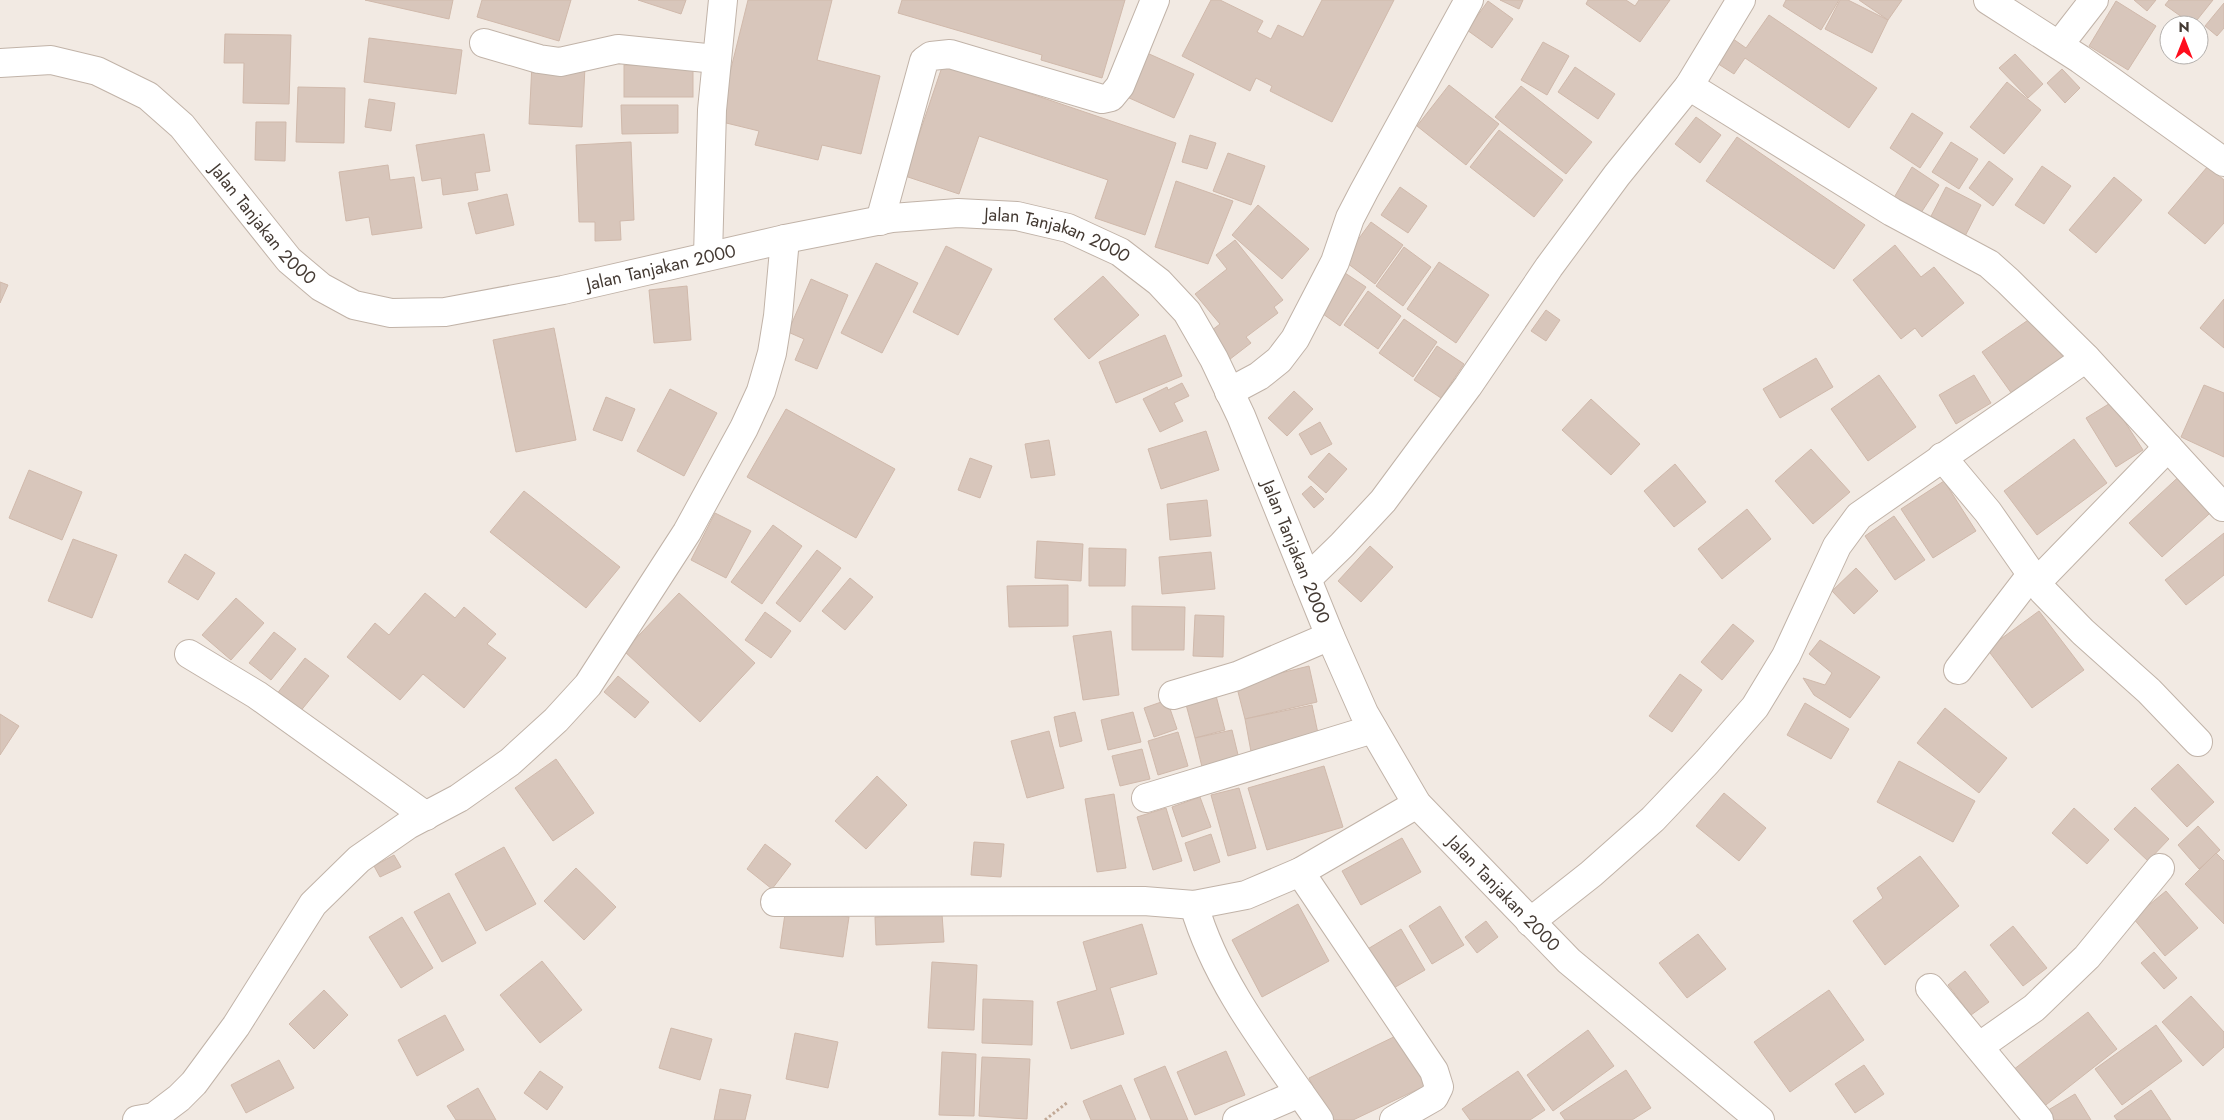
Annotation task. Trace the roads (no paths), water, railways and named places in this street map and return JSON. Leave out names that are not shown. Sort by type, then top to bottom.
[{"type":"street","points":[[708,256],[709,182],[716,59],[723,0]]},
{"type":"street","points":[[880,221],[924,61],[931,56],[950,54],[1102,99],[1111,97],[1120,86],[1155,0]]},
{"type":"street","points":[[1229,392],[1259,376],[1279,360],[1295,339],[1335,262],[1350,218],[1469,0]]},
{"type":"street","points":[[1988,0],[2059,45],[2224,162]]},
{"type":"street","points":[[2059,45],[2094,0]]},
{"type":"street","points":[[1307,579],[1383,501],[1468,386],[1554,260],[1617,175],[1689,86],[1734,4]]},
{"type":"street","points":[[484,43],[539,59],[560,62],[618,49],[716,59]]},
{"type":"street","name":"Jalan Tanjakan 2000","points":[[0,64],[51,60],[97,70],[148,96],[182,126],[289,260],[322,287],[354,305],[391,313],[445,312],[562,290],[785,238],[880,221],[958,213],[1017,216],[1068,228],[1120,252],[1159,282],[1187,312],[1214,359],[1267,479],[1330,636],[1373,728],[1417,804],[1569,961],[1760,1120]]},
{"type":"street","points":[[1689,86],[1892,212],[1989,264],[2086,358],[2224,507]]},
{"type":"street","points":[[137,1120],[182,1109],[194,1083],[236,1026],[313,904],[359,859],[426,816],[459,798],[510,762],[556,720],[588,685],[687,532],[744,428],[761,391],[772,353],[778,316],[785,238]]},
{"type":"street","points":[[1530,922],[1591,874],[1653,819],[1707,762],[1755,707],[1786,656],[1837,546],[1859,516],[2086,358]]},
{"type":"street","points":[[1958,670],[2034,578],[2168,447]]},
{"type":"street","points":[[1942,457],[1988,512],[2043,591],[2084,632],[2150,691],[2198,742]]},
{"type":"street","points":[[1173,695],[1237,676],[1330,636]]},
{"type":"street","points":[[189,654],[257,695],[426,816]]},
{"type":"street","points":[[1146,798],[1373,728]]},
{"type":"street","points":[[775,902],[1144,900],[1194,905],[1246,895],[1300,872],[1417,804]]},
{"type":"street","points":[[1980,1046],[2034,1008],[2087,957],[2160,868]]},
{"type":"street","points":[[1300,872],[1434,1071],[1439,1086],[1434,1097],[1394,1120]]},
{"type":"street","points":[[1194,905],[1202,933],[1217,965],[1238,1002],[1319,1120]]},
{"type":"street","points":[[1930,988],[1980,1046],[2039,1120]]},
{"type":"street","points":[[1236,1120],[1300,1093]]}]
